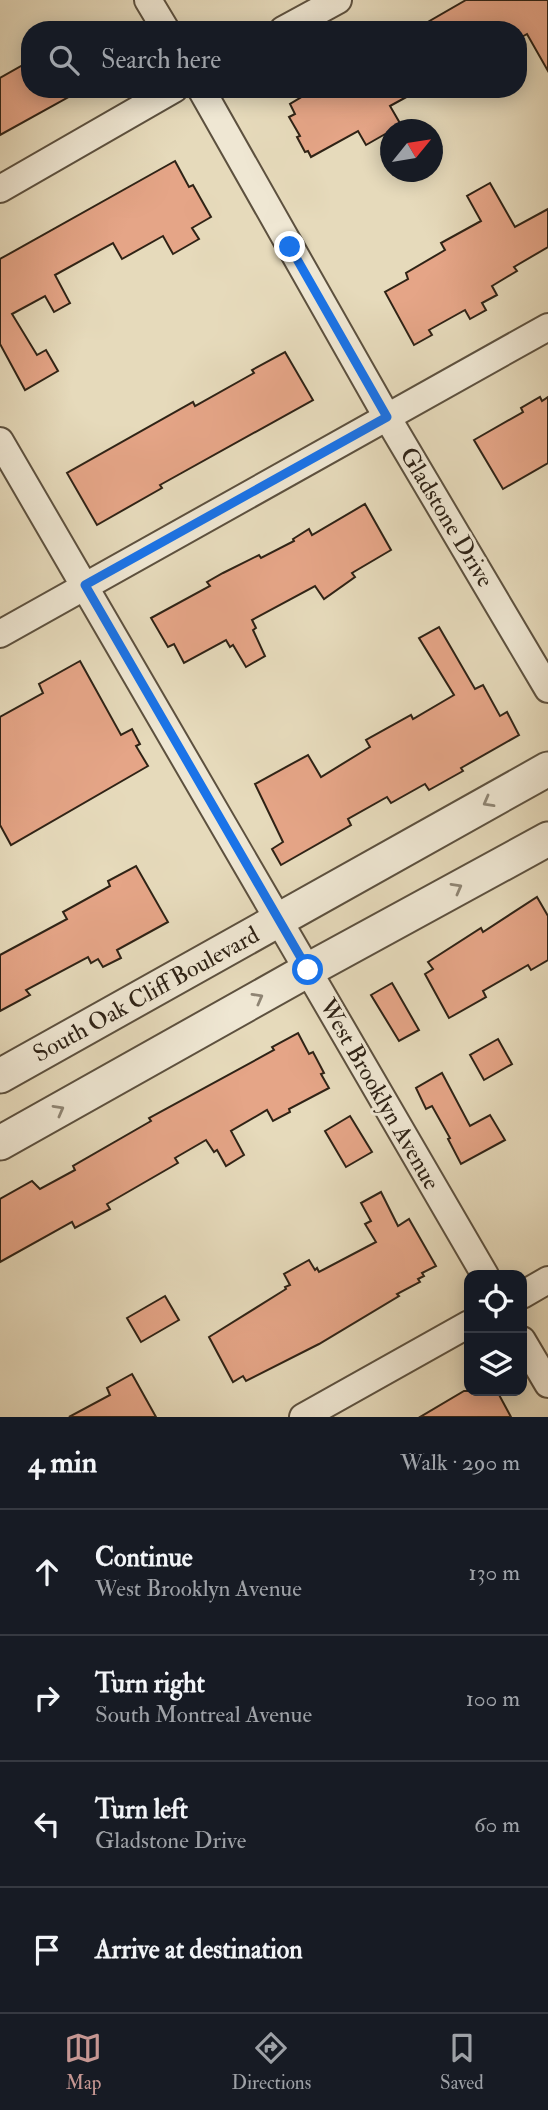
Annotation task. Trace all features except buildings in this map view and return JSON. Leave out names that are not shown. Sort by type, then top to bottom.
[{"type":"street","points":[[148,0],[161,21]]},
{"type":"street","points":[[300,21],[338,0]]},
{"type":"street","points":[[0,189],[158,98]]},
{"type":"street","name":"Gladstone Drive","points":[[206,98],[387,417],[548,689]]},
{"type":"street","points":[[0,634],[548,327]]},
{"type":"street","name":"West Brooklyn Avenue","points":[[0,441],[482,1270]]},
{"type":"street","name":"South Oak Cliff Boulevard","points":[[0,1076],[548,769]]},
{"type":"street","points":[[0,1143],[548,839]]},
{"type":"street","points":[[527,1292],[548,1280]]},
{"type":"street","points":[[303,1417],[464,1327]]},
{"type":"street","points":[[527,1348],[548,1384]]},
{"type":"route","points":[[290,247],[387,417],[85,585],[308,970]]}]
